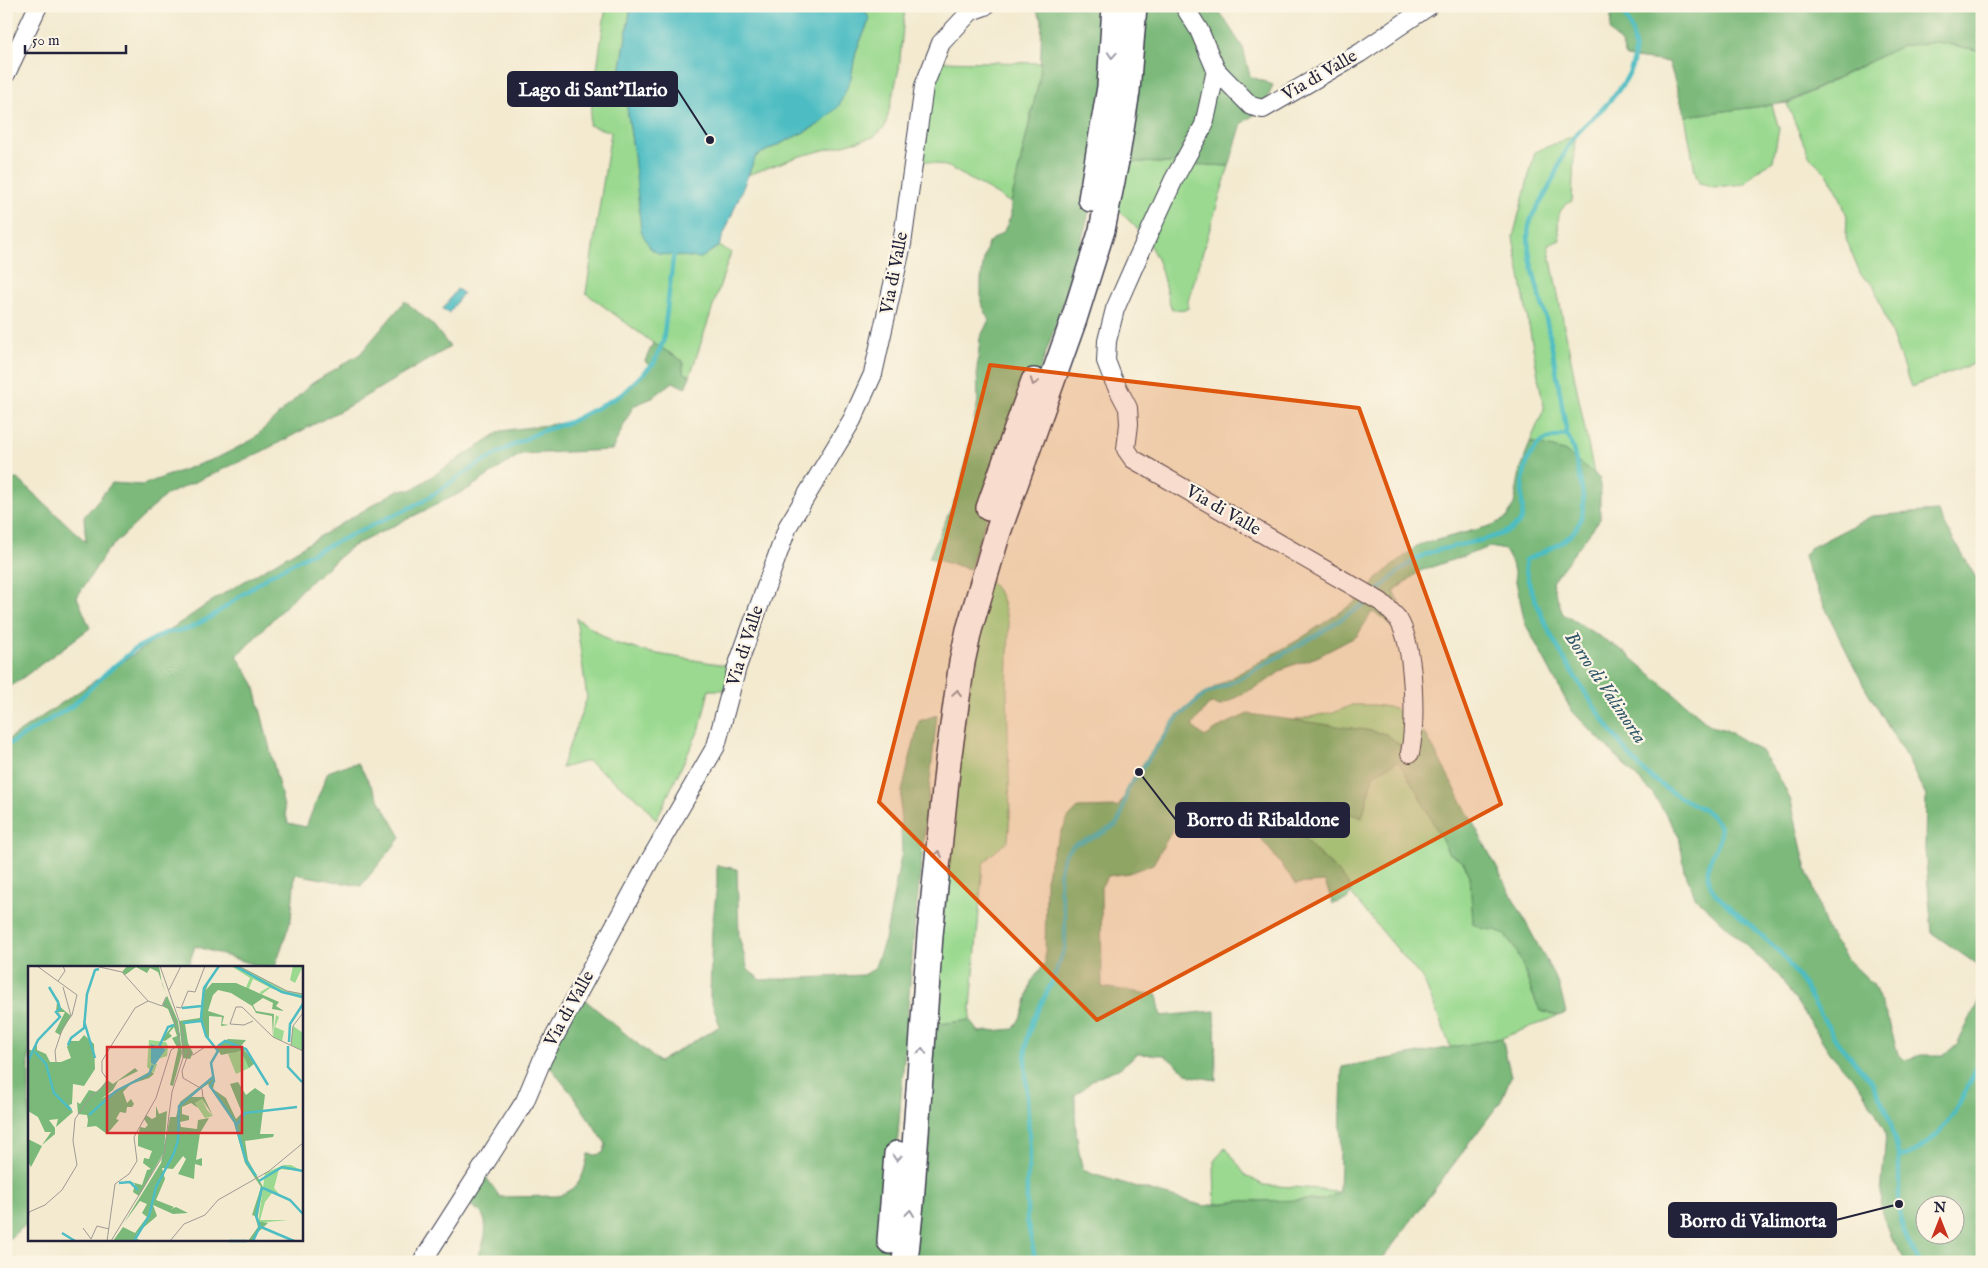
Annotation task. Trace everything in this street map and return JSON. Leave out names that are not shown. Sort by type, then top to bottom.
[{"type":"highway","points":[[888,1262],[916,912],[931,762],[945,661],[954,619],[982,528],[1058,315],[1086,224],[1110,88],[1115,6]]},
{"type":"highway","points":[[905,1262],[912,1193],[930,935],[949,751],[962,662],[969,630],[998,532],[1074,319],[1102,230],[1116,161],[1127,91],[1134,6]]},
{"type":"street","points":[[6,74],[38,6]]},
{"type":"street","name":"Via di Valle","points":[[422,1262],[525,1101],[543,1058],[650,860],[716,746],[737,667],[788,526],[852,420],[873,374],[902,244],[924,86],[941,43],[971,11],[984,6]]},
{"type":"street","name":"Via di Valle","points":[[1184,6],[1199,30],[1216,70],[1251,106],[1263,109],[1360,53],[1429,6]]},
{"type":"street","name":"Via di Valle","points":[[1216,70],[1204,125],[1174,179],[1134,266],[1115,309],[1107,341],[1106,361],[1128,408],[1129,424],[1126,449],[1133,459],[1373,597],[1397,618],[1404,633],[1410,656],[1414,735],[1410,753]]},
{"type":"highlighted area","points":[[990,365],[1359,408],[1501,804],[1097,1020],[879,802]]},
{"type":"green space","points":[[606,6],[631,6],[621,67],[634,155],[701,258],[719,246],[731,252],[690,376],[683,372],[683,361],[653,343],[586,293],[611,132],[589,125]]},
{"type":"green space","points":[[860,6],[905,6],[899,69],[885,127],[874,137],[797,157],[748,175],[756,156],[818,125],[851,78],[856,51],[870,19]]},
{"type":"green space","points":[[1034,6],[1115,6],[1104,116],[1092,197],[1074,268],[970,569],[929,558],[960,488],[978,401],[977,369],[980,338],[989,320],[981,302],[984,258],[988,243],[1004,231],[1011,216],[1011,203],[1040,76],[1042,20]]},
{"type":"green space","points":[[1134,6],[1216,6],[1243,48],[1250,76],[1273,85],[1263,109],[1242,123],[1229,166],[1116,161]]},
{"type":"green space","points":[[1612,6],[1982,6],[1982,51],[1938,42],[1901,46],[1787,103],[1685,116],[1669,62],[1626,57],[1622,45],[1610,31]]},
{"type":"green space","points":[[1937,42],[1982,51],[1982,361],[1911,387],[1873,284],[1861,275],[1846,239],[1847,216],[1838,192],[1827,174],[1809,156],[1787,104],[1901,46]]},
{"type":"green space","points":[[934,61],[1041,63],[1040,76],[1011,203],[949,167],[914,158]]},
{"type":"green space","points":[[1772,105],[1779,129],[1773,161],[1758,170],[1744,184],[1714,187],[1699,183],[1685,116]]},
{"type":"green space","points":[[1575,135],[1572,201],[1562,208],[1560,213],[1558,223],[1560,240],[1548,245],[1594,474],[1564,451],[1530,442],[1544,409],[1513,237],[1535,152]]},
{"type":"green space","points":[[1116,161],[1229,166],[1188,301],[1188,309],[1172,310],[1161,270],[1152,249],[1135,226],[1108,202]]},
{"type":"green space","points":[[405,301],[433,325],[450,347],[347,407],[261,452],[166,495],[106,552],[77,597],[90,628],[6,690],[6,480],[18,479],[86,542],[84,517],[112,483],[142,485],[219,457],[252,440],[311,384],[360,354]]},
{"type":"green space","points":[[653,343],[683,361],[683,372],[690,376],[685,388],[673,382],[652,398],[633,406],[612,450],[521,454],[468,489],[351,547],[305,586],[237,656],[254,684],[288,823],[306,827],[328,772],[358,763],[401,837],[361,886],[295,874],[291,919],[275,966],[259,966],[195,946],[188,966],[28,966],[28,1223],[6,1241],[6,741],[218,597],[398,490],[411,490],[501,431],[570,422],[621,395],[650,367],[645,361]]},
{"type":"green space","points":[[1530,442],[1564,451],[1600,478],[1600,519],[1552,582],[1563,614],[1626,653],[1711,726],[1726,730],[1761,751],[1778,775],[1791,801],[1804,859],[1827,930],[1847,959],[1873,984],[1889,1022],[1898,1054],[1905,1060],[1921,1055],[1943,1055],[1957,1045],[1982,994],[1982,1262],[1906,1262],[1890,1236],[1880,1207],[1886,1134],[1876,1113],[1859,1085],[1831,1054],[1780,977],[1695,897],[1685,871],[1679,836],[1653,794],[1571,710],[1525,623],[1512,563],[1505,550],[1490,547],[1420,571],[1394,591],[1406,619],[1394,629],[1384,618],[1372,612],[1357,636],[1317,657],[1287,667],[1267,681],[1220,706],[1210,703],[1192,726],[1205,737],[1223,725],[1248,714],[1386,734],[1410,753],[1414,727],[1427,736],[1559,985],[1566,1013],[1558,1016],[1541,1011],[1514,947],[1508,939],[1498,931],[1484,929],[1473,924],[1470,876],[1464,863],[1448,852],[1419,795],[1398,761],[1373,775],[1362,818],[1345,813],[1323,813],[1305,818],[1300,825],[1302,833],[1316,852],[1349,885],[1351,889],[1348,899],[1333,904],[1325,882],[1296,884],[1254,829],[1236,818],[1210,825],[1189,816],[1177,822],[1153,864],[1129,873],[1108,876],[1101,887],[1102,987],[1157,995],[1161,1016],[1215,1011],[1216,1080],[1191,1076],[1164,1055],[1137,1054],[1120,1068],[1097,1077],[1075,1095],[1076,1133],[1083,1170],[1095,1175],[1204,1206],[1241,1201],[1323,1200],[1339,1193],[1342,1067],[1502,1038],[1511,1076],[1501,1101],[1380,1262],[905,1262],[923,1026],[970,1020],[979,1032],[1014,1029],[1024,1011],[1031,982],[1045,963],[1046,879],[1053,850],[1068,818],[1078,808],[1118,807],[1170,726],[1201,695],[1300,639],[1367,594],[1376,579],[1418,545],[1490,526],[1507,518],[1514,504],[1520,472]]},
{"type":"green space","points":[[1937,511],[1982,588],[1982,968],[1932,933],[1925,849],[1926,796],[1908,760],[1862,682],[1808,570],[1804,555],[1810,548],[1872,516]]},
{"type":"green space","points":[[985,574],[1001,596],[1009,625],[1007,691],[1010,814],[1008,841],[983,864],[970,1020],[923,1026]]},
{"type":"green space","points":[[576,618],[614,643],[651,653],[737,667],[731,690],[709,690],[700,728],[656,820],[642,802],[588,761],[561,768],[587,698]]},
{"type":"green space","points":[[1352,705],[1374,705],[1395,708],[1414,727],[1410,753],[1386,734],[1292,721],[1338,711]]},
{"type":"green space","points":[[937,715],[914,931],[888,1262],[474,1262],[483,1244],[486,1229],[485,1222],[479,1211],[462,1201],[481,1170],[500,1197],[558,1196],[572,1189],[580,1181],[588,1154],[596,1155],[603,1153],[606,1144],[574,1097],[543,1058],[578,994],[659,1062],[720,1026],[710,997],[712,929],[717,885],[717,865],[737,869],[739,937],[748,970],[761,980],[864,975],[874,969],[885,940],[902,851],[900,810],[902,791],[919,721]]},
{"type":"green space","points":[[1398,760],[1419,795],[1448,852],[1464,863],[1470,876],[1472,908],[1484,929],[1498,931],[1508,939],[1520,958],[1541,1011],[1558,1016],[1502,1038],[1451,1048],[1424,981],[1351,894],[1347,883],[1337,871],[1303,836],[1301,826],[1308,818],[1328,812],[1341,812],[1362,818],[1373,775]]},
{"type":"green space","points":[[1226,1147],[1245,1175],[1263,1185],[1320,1189],[1339,1193],[1323,1200],[1241,1201],[1215,1204],[1214,1161]]},
{"type":"water","points":[[631,6],[860,6],[870,19],[856,51],[851,78],[839,106],[818,125],[756,156],[719,246],[701,258],[659,254],[650,248],[641,231],[634,155],[621,67]]},
{"type":"water","points":[[457,289],[463,293],[449,313],[443,309]]},
{"type":"waterway","name":"Borro di Valimorta","points":[[1619,6],[1628,22],[1635,49],[1628,75],[1611,99],[1570,143],[1550,186],[1532,216],[1529,230],[1528,242],[1532,269],[1549,333],[1567,434],[1573,449],[1583,493],[1583,508],[1580,521],[1566,539],[1525,560],[1527,577],[1543,618],[1563,656],[1594,706],[1624,749],[1653,779],[1679,797],[1704,810],[1717,822],[1721,830],[1720,838],[1708,871],[1710,882],[1716,895],[1779,951],[1800,979],[1837,1042],[1871,1081],[1886,1109],[1892,1128],[1899,1156],[1899,1204],[1903,1232],[1919,1262]]},
{"type":"waterway","points":[[6,746],[72,706],[104,675],[135,649],[165,633],[188,629],[211,617],[270,575],[306,556],[422,502],[475,466],[517,443],[542,431],[570,422],[621,395],[654,363],[663,342],[674,251]]},
{"type":"waterway","points":[[1376,593],[1404,567],[1424,555],[1499,535],[1518,524],[1522,515],[1524,473],[1530,456],[1541,443],[1567,434]]},
{"type":"waterway","points":[[1036,1262],[1027,1221],[1027,1181],[1030,1152],[1025,1058],[1027,1039],[1033,1020],[1051,984],[1065,947],[1065,916],[1060,890],[1062,861],[1075,844],[1097,836],[1116,825],[1121,816],[1128,788],[1177,718],[1205,694],[1237,680],[1315,636],[1369,601]]},
{"type":"waterway","points":[[1899,1156],[1912,1153],[1941,1130],[1957,1107],[1982,1056]]},
{"type":"place","name":"Lago di Sant'Ilario","points":[[710,140]]},
{"type":"place","name":"Borro di Ribaldone","points":[[1139,772]]},
{"type":"place","name":"Borro di Valimorta","points":[[1899,1204]]}]
